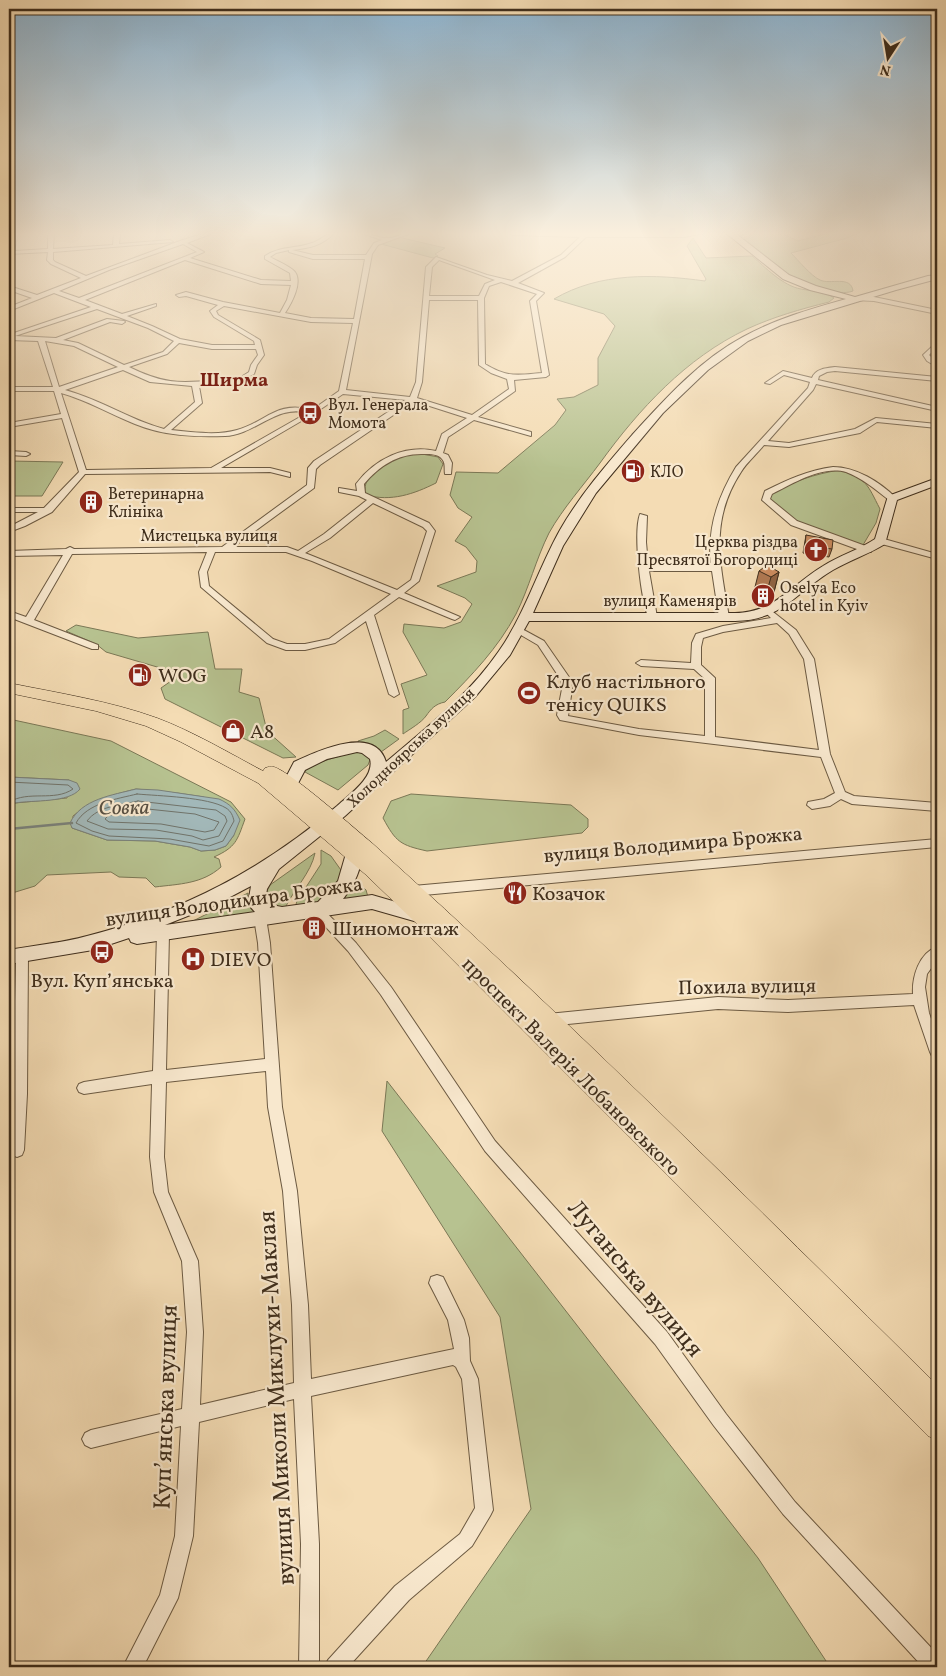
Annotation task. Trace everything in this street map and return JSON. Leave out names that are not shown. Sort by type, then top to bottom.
[{"type":"main road","name":"Холодноярська вулиця","points":[[326,823],[453,711],[493,668],[522,624],[553,552],[572,520],[608,469],[664,405],[730,348],[781,324],[818,311]]},
{"type":"main road","points":[[881,541],[892,498],[937,481]]},
{"type":"main road","name":"вулиця Каменярів","points":[[522,624],[652,617],[773,616],[823,570],[837,562],[868,550],[881,541]]},
{"type":"main road","name":"проспект Валерія Лобановського","points":[[9,679],[80,691],[119,701],[150,712],[232,749],[290,785],[353,854],[420,916],[937,1428]]},
{"type":"main road","name":"проспект Валерія Лобановського","points":[[9,688],[97,706],[152,722],[187,738],[264,779],[326,823],[413,891],[548,1020],[937,1403]]},
{"type":"main road","points":[[290,785],[299,766],[323,756],[354,748],[365,748],[377,756],[379,763],[369,786]]},
{"type":"main road","name":"вулиця Володимира Брожка","points":[[83,945],[156,924],[224,893],[280,860],[326,823]]},
{"type":"main road","points":[[320,908],[340,893],[347,883],[353,854]]},
{"type":"main road","points":[[280,860],[259,884],[256,894],[257,904],[267,911],[284,914]]},
{"type":"main road","name":"вулиця Володимира Брожка","points":[[15,956],[320,908],[372,902],[420,916]]},
{"type":"street","points":[[9,337],[85,311]]},
{"type":"street","points":[[107,311],[178,341],[212,347],[257,347]]},
{"type":"street","points":[[120,317],[136,311]]},
{"type":"street","points":[[214,311],[214,314],[254,337],[261,355],[252,373],[244,377]]},
{"type":"street","points":[[261,311],[311,320],[357,321]]},
{"type":"street","points":[[281,315],[284,311]]},
{"type":"street","points":[[342,392],[359,311]]},
{"type":"street","points":[[224,548],[311,486],[312,468],[317,463],[414,399],[419,382],[426,311]]},
{"type":"street","points":[[481,311],[482,365],[493,372],[510,378],[546,375],[535,311]]},
{"type":"street","points":[[55,340],[109,320],[133,321]]},
{"type":"street","points":[[9,337],[55,340],[86,347],[122,366],[159,382],[195,384],[214,382]]},
{"type":"street","points":[[41,340],[83,472]]},
{"type":"street","points":[[9,389],[57,389],[164,353],[178,341]]},
{"type":"street","points":[[937,344],[926,354],[929,360],[937,365]]},
{"type":"street","points":[[724,617],[714,543],[715,528],[720,512],[739,469],[811,389],[814,381],[813,378],[820,372],[835,369],[937,379]]},
{"type":"street","points":[[768,383],[785,373],[937,409]]},
{"type":"street","points":[[438,454],[445,436],[513,390],[510,378]]},
{"type":"street","points":[[166,432],[199,403],[195,384]]},
{"type":"street","points":[[57,389],[166,432],[229,434],[243,430],[272,413],[302,407],[312,412]]},
{"type":"street","points":[[214,469],[312,412],[342,392],[414,399],[528,434]]},
{"type":"street","points":[[10,428],[64,416]]},
{"type":"street","points":[[763,443],[783,446],[799,443],[857,431],[876,420],[937,426]]},
{"type":"street","points":[[361,494],[360,484],[367,475],[394,456],[414,451],[438,454],[449,462],[448,472]]},
{"type":"street","points":[[9,453],[26,454]]},
{"type":"street","points":[[9,530],[37,519],[49,510],[83,472],[214,469],[270,470],[287,475]]},
{"type":"street","points":[[868,550],[794,523],[766,500],[768,493],[790,481],[808,475],[840,469],[860,476],[892,498]]},
{"type":"street","points":[[212,549],[203,570],[202,582],[270,641],[286,647],[305,647],[332,641],[415,581],[431,531],[426,525],[361,494],[342,490]]},
{"type":"street","points":[[300,553],[327,536],[372,500]]},
{"type":"street","points":[[9,510],[49,510]]},
{"type":"street","points":[[643,516],[641,538],[643,568],[652,617]]},
{"type":"street","points":[[881,541],[937,557]]},
{"type":"street","name":"Мистецька вулиця","points":[[9,552],[224,548],[274,549],[300,553],[455,617]]},
{"type":"street","points":[[28,622],[70,550]]},
{"type":"street","points":[[643,568],[717,568]]},
{"type":"street","points":[[9,614],[94,647]]},
{"type":"street","points":[[369,615],[394,694]]},
{"type":"street","points":[[696,666],[696,644],[702,633],[734,628],[773,616],[793,632],[809,659],[825,754],[841,794],[852,800],[937,807]]},
{"type":"street","points":[[522,624],[541,643],[563,675],[567,689],[562,711],[564,718],[639,732],[825,754]]},
{"type":"street","points":[[641,663],[696,666],[710,678],[710,741]]},
{"type":"street","points":[[812,805],[826,803],[841,794]]},
{"type":"street","name":"вулиця Володимира Брожка","points":[[413,891],[937,842]]},
{"type":"street","name":"Луганська вулиця","points":[[320,908],[386,991],[490,1146],[661,1338],[720,1420],[790,1508],[936,1667]]},
{"type":"street","name":"вулиця Миколи Миклухи-Маклая","points":[[260,918],[264,943],[275,1107],[290,1191],[300,1305],[305,1470],[310,1544],[309,1667]]},
{"type":"street","name":"Купʼянська вулиця","points":[[133,1667],[169,1598],[184,1536],[195,1332],[190,1260],[161,1192],[157,1157],[163,934]]},
{"type":"street","points":[[937,952],[928,959],[920,978],[918,998],[937,1052]]},
{"type":"street","points":[[15,956],[17,1150]]},
{"type":"street","name":"Похила вулиця","points":[[548,1020],[718,1003],[788,1006],[918,998]]},
{"type":"street","points":[[84,1088],[158,1077],[272,1064]]},
{"type":"street","points":[[335,1667],[402,1592],[466,1540],[484,1510],[470,1379],[462,1361],[462,1340],[455,1316],[437,1283]]},
{"type":"street","points":[[91,1439],[303,1389],[454,1357],[462,1361]]},
{"type":"green space","points":[[595,311],[797,311],[747,329],[704,355],[665,387],[631,423],[567,506],[549,533],[516,614],[493,650],[445,702],[434,707],[421,721],[403,734],[403,710],[409,708],[401,684],[427,675],[403,632],[404,624],[444,628],[461,622],[472,604],[465,598],[437,586],[476,572],[477,561],[466,547],[455,541],[472,517],[458,508],[450,495],[456,472],[498,473],[555,425],[566,410],[557,399],[574,397],[598,385],[598,358],[615,326],[604,314]]},
{"type":"green space","points":[[417,453],[438,457],[443,464],[436,483],[402,496],[384,498],[366,495],[365,486],[374,472],[400,457]]},
{"type":"green space","points":[[9,461],[63,462],[42,496],[9,496]]},
{"type":"green space","points":[[840,470],[862,480],[880,509],[876,523],[863,545],[796,521],[769,500],[768,494],[786,486],[812,476]]},
{"type":"green space","points":[[76,625],[138,638],[208,632],[215,669],[242,669],[239,692],[259,698],[267,731],[296,757],[283,758],[165,699],[161,688],[181,674],[106,652],[96,644],[66,631]]},
{"type":"green space","points":[[9,719],[111,741],[231,802],[245,819],[235,842],[227,850],[214,857],[219,859],[221,867],[214,873],[198,880],[155,887],[146,878],[119,877],[111,872],[47,875],[35,886],[9,894],[9,809],[15,803],[67,798],[69,780],[9,777]],"holes":[[[136,789],[204,797],[234,835],[226,846],[215,850],[201,851],[190,847],[155,841],[107,840],[72,828],[73,816],[80,810],[111,796]]]},
{"type":"green space","points":[[385,730],[399,739],[381,752],[374,746],[359,744],[358,741]]},
{"type":"green space","points":[[356,751],[368,753],[371,757],[368,765],[338,790],[305,772],[307,767],[314,764]]},
{"type":"green space","points":[[411,794],[571,805],[588,819],[588,827],[582,833],[427,851],[411,847],[400,841],[383,818],[391,801]]},
{"type":"green space","points":[[321,850],[331,856],[343,873],[326,900],[295,908],[297,901],[321,864]]},
{"type":"green space","points":[[315,853],[310,867],[285,908],[269,907],[263,899],[270,885]]},
{"type":"green space","points":[[353,878],[366,890],[368,897],[332,903]]},
{"type":"green space","points":[[248,893],[249,906],[258,916],[165,932],[195,920]]},
{"type":"green space","points":[[387,1081],[758,1558],[830,1667],[422,1667],[531,1509],[500,1317],[382,1131]]},
{"type":"water","points":[[9,777],[69,780],[77,783],[80,789],[68,797],[15,803],[9,809]]},
{"type":"water","points":[[136,789],[158,790],[219,799],[232,807],[240,820],[234,835],[226,846],[215,850],[201,851],[190,847],[155,841],[107,840],[72,828],[70,823],[75,815],[90,803]]},
{"type":"building","points":[[806,535],[833,540],[832,549],[805,545]]},
{"type":"building","points":[[767,565],[779,572],[771,577],[759,571]]},
{"type":"building","points":[[518,884],[520,894],[512,895],[509,885]]},
{"type":"waterway","name":"Совка","points":[[9,829],[72,823]]},
{"type":"place","name":"Вул. Генерала Момота","points":[[310,413]]},
{"type":"place","name":"КЛО","points":[[633,471]]},
{"type":"place","name":"Ветеринарна Клініка","points":[[91,502]]},
{"type":"place","name":"Церква різдва Пресвятої Богородиці","points":[[816,550]]},
{"type":"place","name":"Oselya Eco hotel in Kyiv","points":[[763,596]]},
{"type":"place","name":"WOG","points":[[140,675]]},
{"type":"place","name":"Клуб настільного тенісу QUIKS","points":[[529,693]]},
{"type":"place","name":"А8","points":[[233,731]]},
{"type":"place","name":"Козачок","points":[[515,893]]},
{"type":"place","name":"Шиномонтаж","points":[[314,928]]},
{"type":"place","name":"Вул. Куп’янська","points":[[102,952]]},
{"type":"place","name":"DIEVO","points":[[193,959]]},
{"type":"district","name":"Ширма","points":[[234,379]]}]
